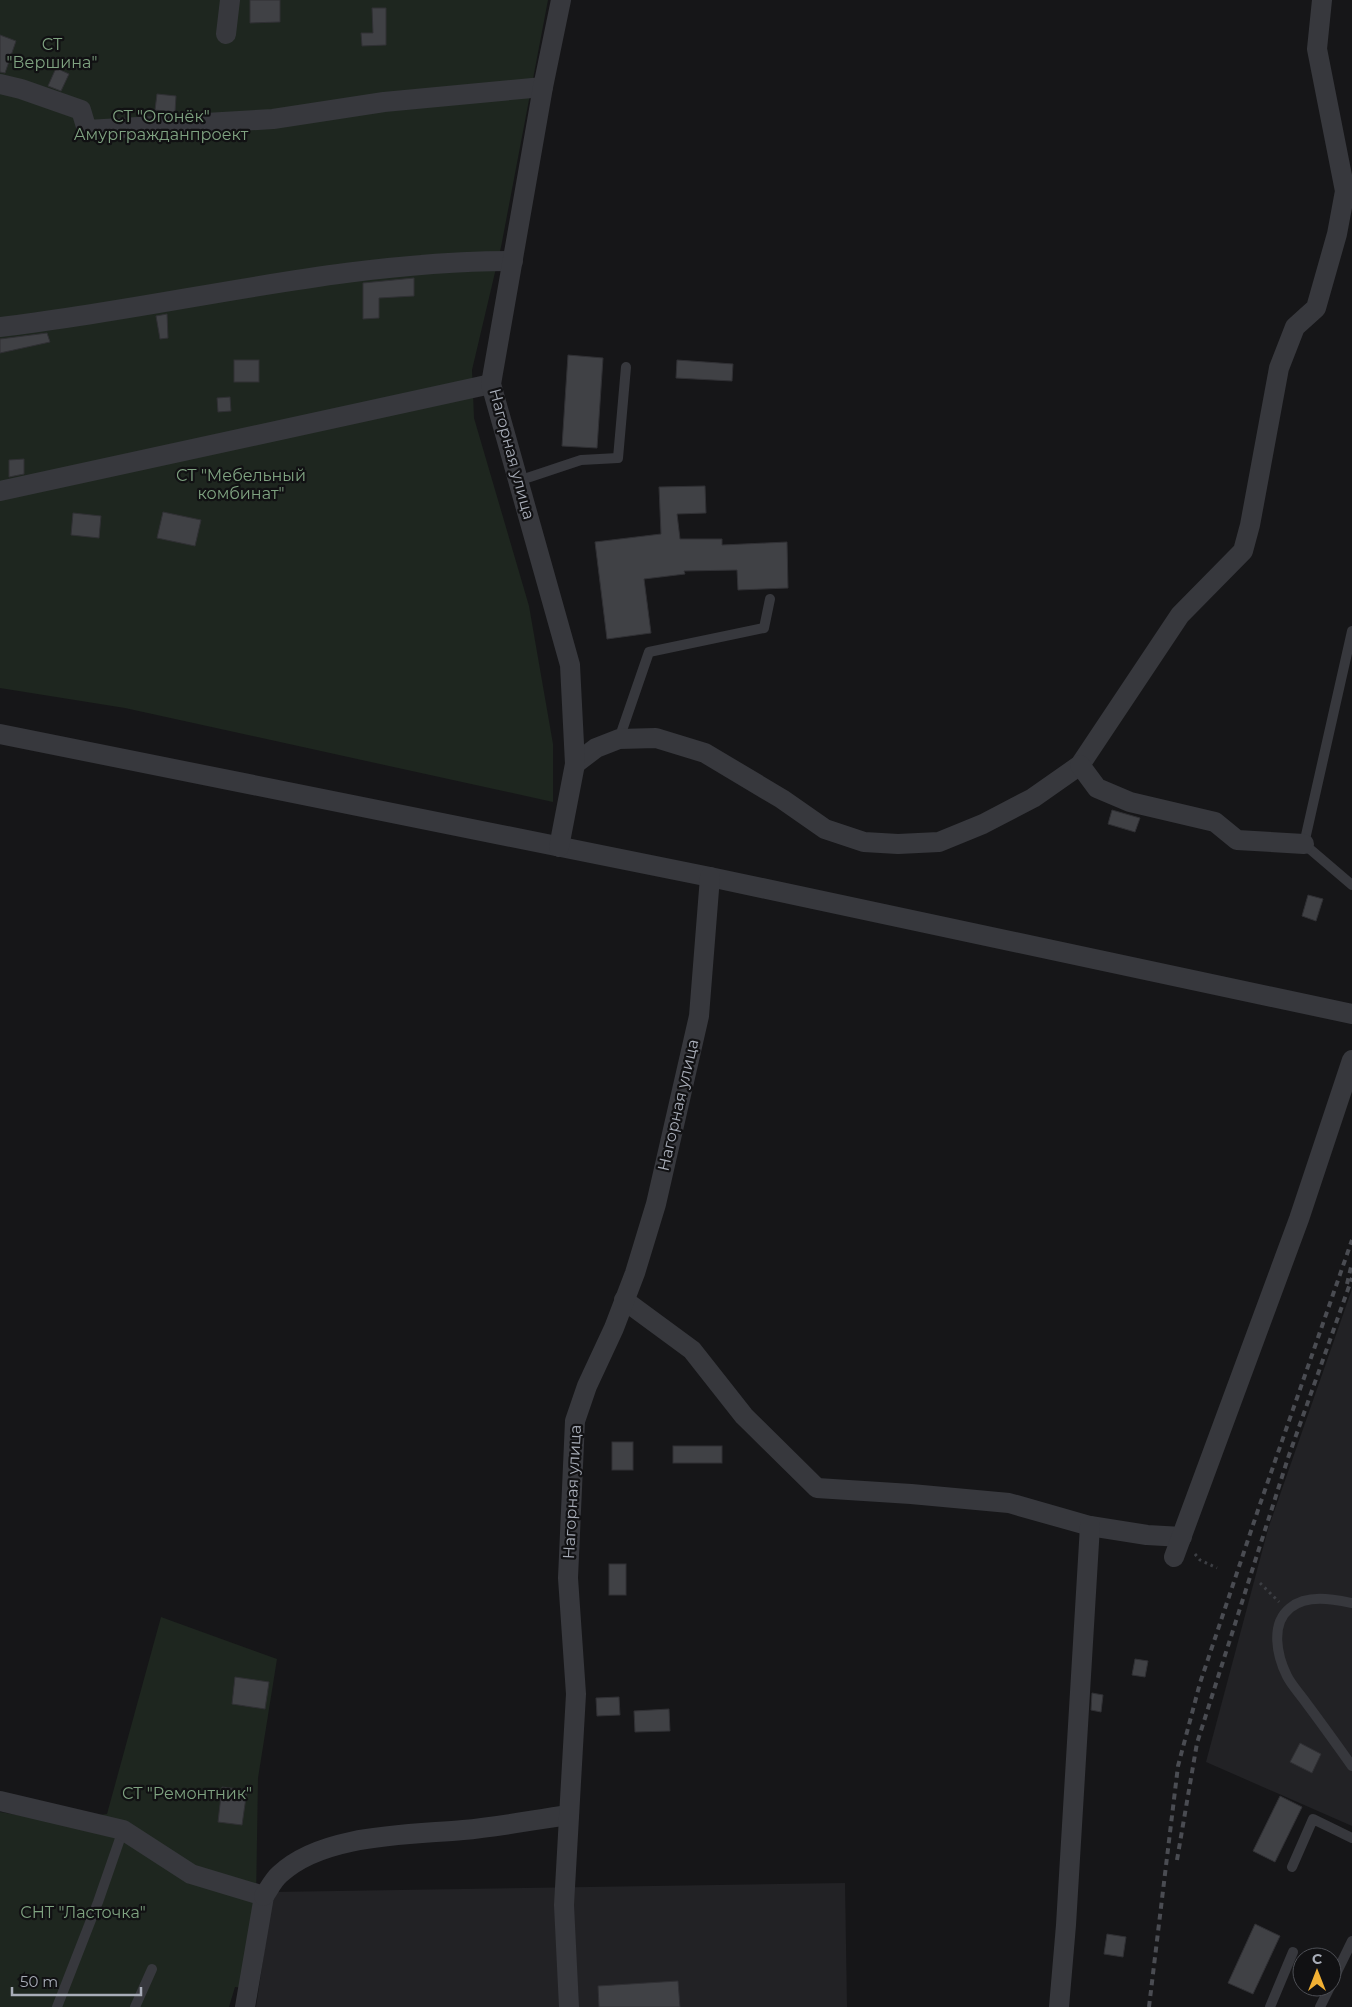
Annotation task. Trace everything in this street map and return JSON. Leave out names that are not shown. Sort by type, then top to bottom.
[{"type":"street","points":[[226,34],[230,0]]},
{"type":"street","name":"Нагорная улица","points":[[559,847],[575,764],[570,665],[492,384],[543,87],[561,0]]},
{"type":"street","points":[[575,764],[596,748],[619,739],[656,738],[705,753],[782,799],[825,829],[864,842],[898,844],[938,842],[983,824],[1033,798],[1080,765],[1180,616],[1243,551],[1250,525],[1279,368],[1295,327],[1316,308],[1337,234],[1345,191],[1317,48],[1322,0]]},
{"type":"street","points":[[0,84],[21,89],[81,110],[88,130],[273,119],[384,102],[543,87]]},
{"type":"street","points":[[0,327],[50,321],[203,294],[396,266],[512,261]]},
{"type":"street","points":[[0,491],[492,384]]},
{"type":"street","points":[[0,734],[710,877],[1352,1014]]},
{"type":"street","points":[[1080,765],[1097,788],[1130,802],[1215,822],[1237,840],[1304,844]]},
{"type":"street","name":"Нагорная улица","points":[[569,2007],[564,1905],[576,1694],[568,1578],[574,1421],[635,1273],[656,1204],[699,1016],[710,877]]},
{"type":"street","points":[[1174,1557],[1299,1219],[1352,1060]]},
{"type":"street","points":[[624,1300],[692,1350],[744,1416],[817,1488],[1009,1503],[1090,1526],[1148,1535],[1182,1537]]},
{"type":"street","points":[[1059,2007],[1066,1925],[1090,1526]]},
{"type":"street","points":[[0,1801],[123,1830],[191,1874],[264,1896]]},
{"type":"street","points":[[245,2007],[264,1896],[278,1875],[297,1861],[330,1848],[371,1838],[419,1832],[462,1830],[569,1815]]},
{"type":"lane","points":[[518,481],[581,460],[618,458],[626,367]]},
{"type":"lane","points":[[619,739],[649,652],[764,628],[770,599]]},
{"type":"lane","points":[[1352,631],[1304,844],[1352,885]]},
{"type":"lane","points":[[1352,1603],[1323,1598],[1294,1605],[1280,1620],[1277,1643],[1288,1677],[1352,1766]]},
{"type":"lane","points":[[1292,1867],[1313,1818],[1352,1838]]},
{"type":"lane","points":[[56,2007],[98,1902],[123,1830]]},
{"type":"lane","points":[[1342,1962],[1352,1941]]},
{"type":"lane","points":[[1270,2007],[1292,1954]]},
{"type":"lane","points":[[135,2007],[152,1969]]},
{"type":"path","points":[[1182,1537],[1200,1560],[1217,1568]]},
{"type":"path","points":[[1260,1583],[1288,1610]]},
{"type":"shaded area","points":[[1352,1289],[1352,1826],[1206,1762],[1268,1529]]},
{"type":"shaded area","points":[[845,1883],[847,2007],[256,2007],[273,1892]]},
{"type":"green space","name":"СТ \"Мебельный комбинат\"","points":[[0,0],[548,0],[501,247],[472,370],[474,418],[529,606],[553,744],[553,802],[125,708],[0,688]]},
{"type":"green space","points":[[161,1617],[277,1659],[258,1778],[256,1900],[244,1988],[235,1987],[229,2007],[0,2007],[0,1812],[53,1821],[107,1814]]},
{"type":"building","points":[[250,0],[280,0],[280,22],[250,23]]},
{"type":"building","points":[[372,8],[386,8],[386,45],[362,46],[361,33],[373,33]]},
{"type":"building","points":[[0,35],[16,41],[5,73],[0,72]]},
{"type":"building","points":[[56,68],[69,74],[61,91],[48,86]]},
{"type":"building","points":[[157,94],[176,96],[175,112],[155,110]]},
{"type":"building","points":[[414,278],[414,296],[379,298],[379,318],[363,319],[363,283]]},
{"type":"building","points":[[167,314],[168,338],[160,339],[156,316]]},
{"type":"building","points":[[47,333],[50,342],[0,353],[0,339]]},
{"type":"building","points":[[568,355],[603,358],[597,448],[562,446]]},
{"type":"building","points":[[234,360],[259,360],[259,382],[234,382]]},
{"type":"building","points":[[677,360],[733,364],[732,381],[676,378]]},
{"type":"building","points":[[230,397],[231,411],[218,412],[217,398]]},
{"type":"building","points":[[24,459],[24,474],[9,477],[9,460]]},
{"type":"building","points":[[705,486],[706,513],[677,514],[680,539],[722,539],[722,545],[787,542],[788,588],[738,590],[737,570],[684,571],[685,574],[644,579],[651,633],[607,639],[595,542],[661,534],[659,487]]},
{"type":"building","points":[[163,512],[201,520],[195,546],[157,538]]},
{"type":"building","points":[[73,513],[101,516],[99,538],[71,535]]},
{"type":"building","points":[[1112,810],[1140,818],[1135,832],[1108,824]]},
{"type":"building","points":[[1308,895],[1323,899],[1316,921],[1302,916]]},
{"type":"building","points":[[612,1442],[633,1442],[633,1470],[612,1470]]},
{"type":"building","points":[[673,1446],[722,1446],[722,1463],[673,1463]]},
{"type":"building","points":[[609,1564],[626,1564],[626,1595],[609,1595]]},
{"type":"building","points":[[1135,1659],[1148,1661],[1145,1677],[1132,1675]]},
{"type":"building","points":[[235,1677],[269,1682],[265,1709],[232,1704]]},
{"type":"building","points":[[1092,1693],[1103,1695],[1101,1712],[1091,1710]]},
{"type":"building","points":[[619,1697],[620,1715],[597,1716],[596,1698]]},
{"type":"building","points":[[669,1709],[670,1731],[635,1732],[634,1711]]},
{"type":"building","points":[[1300,1743],[1321,1754],[1312,1773],[1290,1762]]},
{"type":"building","points":[[222,1787],[247,1790],[242,1825],[218,1822]]},
{"type":"building","points":[[1280,1796],[1302,1807],[1275,1862],[1253,1851]]},
{"type":"building","points":[[1255,1924],[1280,1936],[1253,1994],[1228,1983]]},
{"type":"building","points":[[1107,1934],[1126,1937],[1123,1957],[1104,1954]]},
{"type":"building","points":[[678,1981],[680,2007],[599,2007],[598,1986]]},
{"type":"railway","points":[[1149,2007],[1178,1766],[1200,1683],[1352,1240]]},
{"type":"railway","points":[[1347,1284],[1352,1263]]},
{"type":"railway","points":[[1177,1860],[1197,1743],[1288,1458],[1352,1278]]},
{"type":"park label","name":"СТ \"Вершина\"","points":[[52,53]]},
{"type":"park label","name":"СТ \"Огонёк\" Амургражданпроект","points":[[161,125]]},
{"type":"park label","name":"СТ \"Ремонтник\"","points":[[187,1793]]},
{"type":"park label","name":"СНТ \"Ласточка\"","points":[[83,1912]]}]
